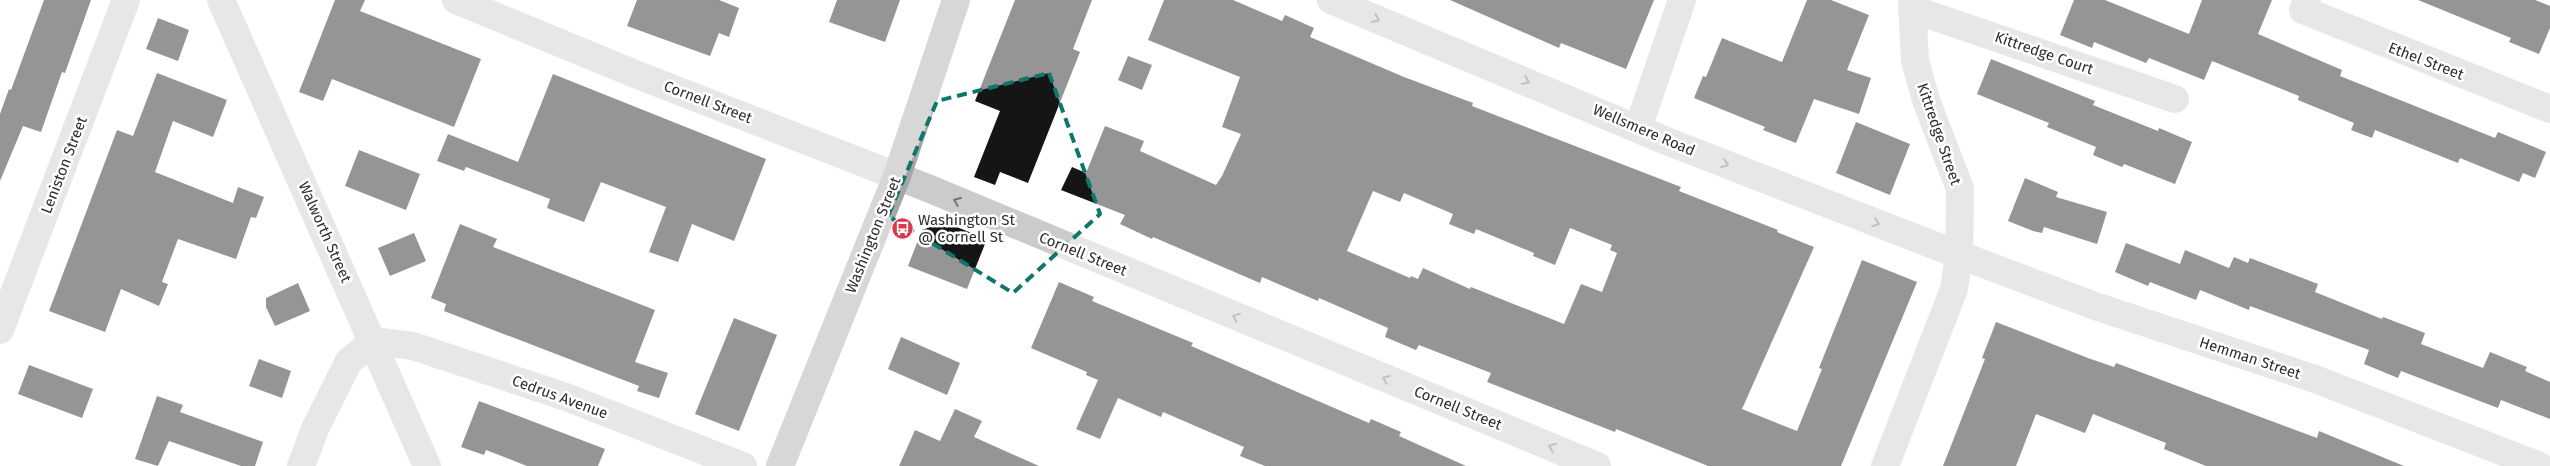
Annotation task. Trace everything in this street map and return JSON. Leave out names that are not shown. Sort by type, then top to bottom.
[{"type":"main road","name":"Washington Street","points":[[780,466],[897,176],[956,0]]},
{"type":"street","name":"Leniston Street","points":[[0,330],[126,0]]},
{"type":"street","name":"Walworth Street","points":[[221,0],[374,342],[427,466]]},
{"type":"street","name":"Cornell Street","points":[[456,0],[634,74],[897,176],[1598,466]]},
{"type":"street","name":"Wellsmere Road","points":[[1331,0],[1664,140],[1959,254]]},
{"type":"street","points":[[1638,128],[1682,0]]},
{"type":"street","name":"Kittredge Court","points":[[1912,4],[2175,99]]},
{"type":"street","name":"Kittredge Street","points":[[1885,466],[1954,289],[1959,254],[1960,189],[1926,100],[1915,62],[1912,4]]},
{"type":"street","name":"Ethel Street","points":[[2305,5],[2550,109]]},
{"type":"street","name":"Hemman Street","points":[[1959,254],[2095,306],[2315,380],[2540,466]]},
{"type":"street","points":[[301,466],[315,429],[349,361],[374,342]]},
{"type":"street","name":"Cedrus Avenue","points":[[374,342],[413,346],[566,397],[743,466]]},
{"type":"highlighted area","points":[[1049,73],[1100,214],[1013,293],[888,216],[937,101]]},
{"type":"building","points":[[44,0],[91,0],[65,73],[62,72],[41,132],[23,126],[0,181],[0,114],[9,89],[11,90]]},
{"type":"building","points":[[335,0],[365,0],[360,11],[481,59],[454,127],[332,79],[323,101],[299,92]]},
{"type":"building","points":[[637,0],[719,0],[739,8],[729,37],[719,33],[710,56],[627,26]]},
{"type":"building","points":[[837,0],[900,0],[885,42],[829,22]]},
{"type":"building","points":[[1015,0],[1092,0],[1073,49],[1080,52],[1028,183],[1000,172],[995,185],[974,177],[1000,111],[975,101]]},
{"type":"building","points":[[1164,0],[1233,0],[1282,21],[1285,15],[1314,28],[1310,37],[1404,77],[1473,103],[1472,106],[1681,187],[1679,191],[1778,230],[1777,232],[1814,247],[1742,409],[1797,431],[1822,369],[1819,368],[1862,260],[1917,282],[1841,466],[1708,466],[1616,429],[1615,432],[1487,382],[1491,373],[1419,345],[1416,350],[1385,337],[1388,328],[1319,298],[1318,301],[1262,277],[1260,283],[1153,237],[1152,239],[1120,224],[1125,215],[1061,190],[1072,167],[1086,173],[1105,126],[1144,141],[1140,151],[1216,185],[1222,176],[1241,134],[1222,127],[1240,77],[1148,40]],"holes":[[[1373,191],[1400,202],[1404,193],[1453,214],[1449,224],[1474,234],[1476,229],[1534,253],[1533,256],[1555,265],[1570,228],[1612,245],[1610,250],[1617,253],[1602,292],[1581,284],[1564,324],[1471,287],[1470,289],[1423,268],[1418,279],[1411,276],[1410,278],[1347,251]]]},
{"type":"building","points":[[1450,0],[1654,0],[1626,69],[1561,43],[1559,48]]},
{"type":"building","points":[[1807,0],[1831,0],[1869,15],[1847,70],[1871,78],[1859,114],[1814,99],[1796,143],[1763,130],[1765,127],[1694,98],[1703,76],[1706,77],[1722,38],[1782,62]]},
{"type":"building","points":[[2074,0],[2105,0],[2189,34],[2202,0],[2272,0],[2258,34],[2342,70],[2340,76],[2495,138],[2498,132],[2546,152],[2535,178],[2523,173],[2519,182],[2460,158],[2458,163],[2375,130],[2372,138],[2351,130],[2354,123],[2298,100],[2299,96],[2212,61],[2204,80],[2149,58],[2146,63],[2094,42],[2092,48],[2060,35]]},
{"type":"building","points":[[2418,0],[2535,0],[2550,6],[2550,28],[2539,54],[2509,42],[2511,38]]},
{"type":"building","points":[[158,18],[189,30],[178,61],[146,49]]},
{"type":"building","points":[[1128,56],[1152,65],[1142,90],[1118,80]]},
{"type":"building","points":[[1991,59],[2095,101],[2093,105],[2158,131],[2159,128],[2192,142],[2175,184],[2124,164],[2122,167],[2093,155],[2096,147],[2047,127],[2049,123],[1977,94]]},
{"type":"building","points":[[157,73],[227,100],[213,137],[173,121],[155,172],[233,203],[238,187],[264,197],[256,218],[251,217],[236,259],[178,239],[162,282],[168,284],[159,306],[121,289],[105,332],[49,311],[117,130],[133,136]]},
{"type":"building","points":[[553,74],[766,159],[734,241],[692,224],[678,262],[649,252],[666,207],[601,182],[584,222],[547,208],[550,199],[466,167],[464,171],[437,161],[448,134],[518,162]]},
{"type":"building","points":[[1856,122],[1910,144],[1890,195],[1836,173]]},
{"type":"building","points":[[359,150],[420,174],[406,210],[345,186]]},
{"type":"building","points":[[2025,178],[2058,192],[2056,197],[2107,212],[2097,244],[2044,227],[2042,233],[2033,231],[2008,221]]},
{"type":"building","points":[[944,222],[987,239],[967,289],[908,266],[922,230]]},
{"type":"building","points":[[460,224],[497,239],[493,247],[655,310],[635,362],[668,373],[659,398],[637,391],[639,386],[444,311],[446,304],[431,298]]},
{"type":"building","points":[[414,233],[426,261],[390,276],[378,248]]},
{"type":"building","points":[[2126,243],[2180,264],[2185,250],[2229,268],[2234,257],[2248,263],[2250,258],[2318,284],[2315,292],[2382,319],[2383,317],[2425,333],[2421,344],[2483,368],[2490,352],[2527,367],[2525,371],[2550,382],[2550,419],[2501,400],[2498,408],[2401,371],[2398,378],[2364,364],[2369,350],[2250,306],[2249,310],[2200,290],[2196,300],[2150,282],[2148,286],[2115,272]]},
{"type":"building","points":[[1059,282],[1094,297],[1092,301],[1193,343],[1191,346],[1369,423],[1371,419],[1401,432],[1399,436],[1466,466],[1265,466],[1240,456],[1244,447],[1163,412],[1161,417],[1118,398],[1100,439],[1076,429],[1098,380],[1086,375],[1087,372],[1031,348]]},
{"type":"building","points":[[298,283],[310,311],[275,326],[266,307],[266,298]]},
{"type":"building","points":[[734,318],[777,335],[739,431],[695,414]]},
{"type":"building","points":[[1996,322],[2088,358],[2114,367],[2116,363],[2317,438],[2319,431],[2404,466],[2206,466],[2164,449],[2166,443],[2093,414],[2085,433],[2036,414],[2016,466],[1943,466],[1985,359],[1982,358]]},
{"type":"building","points":[[901,337],[960,363],[947,395],[888,369]]},
{"type":"building","points":[[259,359],[291,371],[282,398],[249,386]]},
{"type":"building","points":[[29,365],[93,389],[82,418],[18,394]]},
{"type":"building","points":[[157,396],[183,405],[180,412],[263,442],[255,466],[241,466],[169,441],[158,466],[135,459]]},
{"type":"building","points":[[479,401],[605,449],[598,466],[527,466],[486,450],[484,455],[461,447]]},
{"type":"building","points":[[955,409],[982,421],[974,437],[1039,466],[899,466],[915,430],[940,441]]},
{"type":"place","name":"Washington St @ Cornell St","points":[[902,229]]}]
